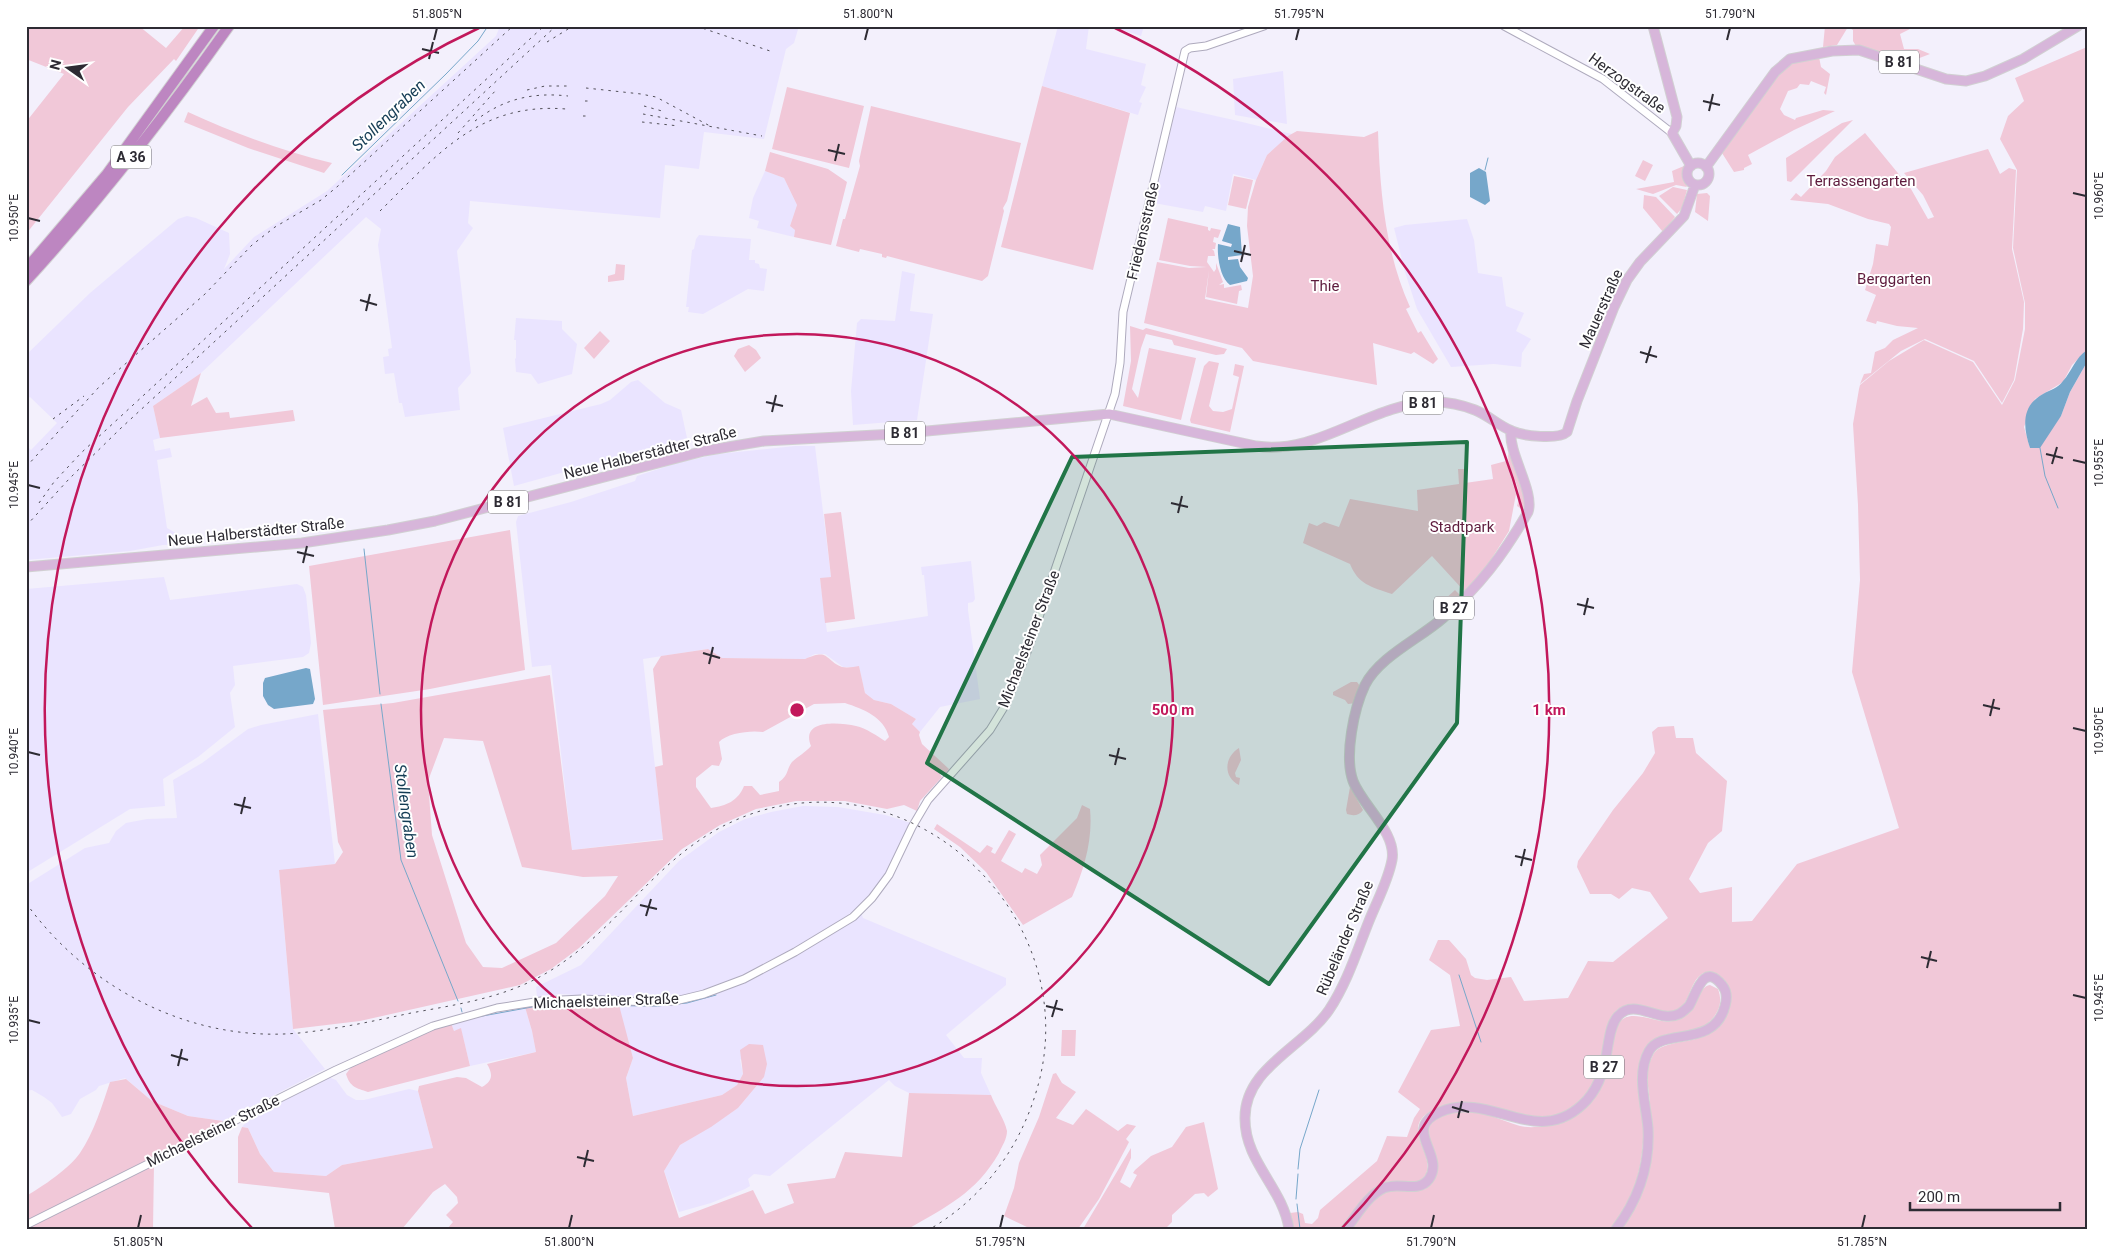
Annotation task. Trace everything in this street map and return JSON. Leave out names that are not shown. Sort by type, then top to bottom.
[{"type":"highway","name":"A 36","points":[[26,269],[107,174],[214,26]]},
{"type":"highway","name":"A 36","points":[[26,282],[114,178],[189,82],[229,26]]},
{"type":"main road","points":[[1653,26],[1677,117],[1676,126],[1672,133]]},
{"type":"main road","name":"B 81","points":[[1706,167],[1775,72],[1790,59],[1832,51],[1859,50],[1946,79],[1966,81],[1985,76],[2023,59],[2078,26]]},
{"type":"main road","name":"Herzogstraße","points":[[1672,133],[1691,166]]},
{"type":"main road","points":[[1698,163],[1706,167],[1709,174],[1707,180],[1702,184],[1695,185],[1691,182],[1687,176],[1691,166],[1698,163]]},
{"type":"main road","name":"Mauerstraße","points":[[1567,432],[1577,401],[1614,307],[1627,280],[1640,262],[1684,216],[1695,185]]},
{"type":"main road","name":"Neue Halberstädter Straße","points":[[26,567],[302,543],[398,528],[448,518],[687,455],[743,444],[905,433],[1109,414],[1270,448],[1296,446],[1376,414],[1410,404],[1427,403],[1447,403],[1469,408],[1482,413],[1511,431],[1551,436],[1567,432]]},
{"type":"main road","name":"Rübeländer Straße","points":[[1289,1229],[1286,1213],[1279,1198],[1261,1170],[1250,1147],[1245,1124],[1248,1098],[1258,1080],[1313,1030],[1333,1003],[1378,899],[1392,856],[1386,835],[1357,790],[1351,771],[1354,724],[1359,699],[1366,682],[1381,664],[1426,633],[1472,592],[1490,570],[1524,518],[1529,509],[1529,502],[1511,431]]},
{"type":"main road","name":"B 27","points":[[1346,1229],[1367,1202],[1381,1190],[1392,1185],[1414,1187],[1422,1185],[1428,1180],[1432,1172],[1433,1163],[1423,1131],[1425,1124],[1432,1116],[1447,1109],[1470,1106],[1533,1122],[1553,1120],[1568,1114],[1584,1103],[1597,1086],[1604,1068],[1612,1027],[1619,1015],[1627,1010],[1634,1009],[1660,1016],[1677,1015],[1688,1008],[1700,982],[1706,978],[1713,979],[1722,985],[1726,996],[1724,1009],[1719,1018],[1709,1028],[1696,1034],[1659,1041],[1652,1046],[1646,1056],[1643,1080],[1648,1126],[1647,1158],[1635,1197],[1616,1229]]},
{"type":"street","name":"Friedensstraße","points":[[1109,414],[1118,381],[1124,312],[1184,54],[1187,49],[1206,46],[1264,26]]},
{"type":"street","name":"Herzogstraße","points":[[1504,26],[1603,79],[1672,133]]},
{"type":"street","name":"Michaelsteiner Straße","points":[[26,1226],[336,1070],[433,1026],[497,1008],[541,1001],[582,999],[657,1002],[675,1001],[704,994],[744,979],[844,924],[860,911],[884,884],[922,810],[935,792],[990,730],[1006,704],[1028,652],[1109,414]]},
{"type":"highlighted area","points":[[1467,442],[1457,723],[1269,984],[927,763],[1072,457]]},
{"type":"shaded area","points":[[500,26],[799,26],[794,43],[786,49],[764,139],[704,132],[699,169],[665,165],[660,218],[470,201],[468,223],[473,228],[457,251],[471,373],[458,388],[460,410],[405,417],[402,403],[399,403],[394,373],[385,374],[383,357],[389,356],[388,349],[392,348],[378,245],[381,229],[366,217],[201,373],[153,406],[160,438],[153,440],[155,451],[170,448],[172,457],[157,460],[167,528],[195,544],[163,545],[130,551],[26,560],[26,450],[29,448],[31,450],[57,423],[30,397],[26,400],[26,355],[90,293],[178,219],[187,216],[196,218],[229,233],[230,254],[224,269],[254,237],[327,191],[496,36]]},
{"type":"shaded area","points":[[1058,26],[1089,26],[1086,49],[1146,64],[1141,85],[1146,87],[1139,102],[1142,103],[1138,115],[1042,86]]},
{"type":"shaded area","points":[[1110,26],[1144,26],[1141,36]]},
{"type":"shaded area","points":[[1283,71],[1287,124],[1235,115],[1233,79]]},
{"type":"shaded area","points":[[1176,107],[1292,134],[1267,155],[1256,180],[1233,174],[1226,211],[1205,206],[1203,212],[1154,203]]},
{"type":"shaded area","points":[[765,171],[784,178],[797,205],[790,226],[795,230],[794,237],[757,228],[759,221],[749,218],[753,198]]},
{"type":"shaded area","points":[[1467,219],[1474,240],[1478,273],[1502,277],[1506,306],[1524,313],[1516,331],[1531,339],[1522,353],[1521,367],[1494,364],[1451,367],[1417,309],[1404,269],[1406,268],[1402,260],[1394,228],[1405,225]]},
{"type":"shaded area","points":[[699,235],[751,239],[749,260],[755,260],[755,263],[759,264],[760,268],[767,269],[764,291],[748,289],[703,314],[688,312],[689,307],[686,307],[692,250]]},
{"type":"shaded area","points":[[902,271],[915,274],[910,311],[933,314],[917,420],[853,425],[851,391],[857,323],[861,319],[895,321]]},
{"type":"shaded area","points":[[516,318],[562,321],[562,329],[577,344],[572,374],[538,384],[531,374],[516,372],[516,340],[514,340]]},
{"type":"shaded area","points":[[638,380],[665,403],[681,410],[687,438],[514,486],[503,428],[601,404],[610,400],[631,382]]},
{"type":"shaded area","points":[[795,446],[815,446],[831,577],[820,579],[827,632],[928,616],[924,575],[922,575],[921,567],[971,561],[975,599],[973,602],[968,603],[968,610],[980,699],[940,707],[920,732],[912,724],[916,719],[891,704],[874,700],[865,693],[859,667],[843,667],[825,654],[815,654],[805,659],[722,658],[707,649],[643,659],[663,839],[572,850],[551,665],[532,667],[516,522],[518,516],[571,502],[635,481],[637,476],[677,463],[718,454]]},
{"type":"shaded area","points":[[164,577],[170,600],[297,584],[303,587],[306,595],[311,643],[309,653],[303,657],[233,666],[235,685],[230,693],[235,727],[198,757],[163,779],[165,806],[130,809],[26,873],[26,589]]},
{"type":"shaded area","points":[[318,714],[335,864],[279,871],[293,1029],[325,1069],[223,1121],[188,1116],[152,1101],[125,1078],[99,1086],[96,1090],[80,1099],[71,1114],[62,1117],[52,1103],[44,1097],[32,1090],[26,1091],[26,885],[85,848],[109,843],[116,831],[126,823],[147,819],[177,818],[173,780],[202,763],[248,729]]},
{"type":"shaded area","points":[[803,806],[838,807],[885,815],[911,823],[885,876],[859,907],[863,918],[1006,978],[1006,985],[946,1035],[964,1058],[982,1058],[981,1073],[991,1095],[909,1093],[895,1086],[889,1080],[770,1176],[754,1174],[748,1179],[750,1186],[745,1189],[711,1203],[679,1212],[664,1171],[680,1145],[738,1108],[764,1077],[740,1059],[743,1074],[737,1085],[722,1095],[633,1116],[626,1078],[633,1058],[621,1018],[618,998],[561,994],[537,997],[536,987],[581,965],[679,861],[719,832],[745,819]]},
{"type":"shaded area","points":[[525,1007],[536,1052],[470,1066],[461,1029],[454,1031],[451,1023]]},
{"type":"shaded area","points":[[328,1077],[336,1080],[347,1095],[356,1100],[364,1100],[409,1089],[418,1091],[433,1148],[342,1165],[326,1176],[274,1172],[260,1154],[248,1128],[242,1127],[247,1121],[264,1110]]},
{"type":"green space","points":[[26,26],[139,26],[166,48],[185,26],[200,26],[176,61],[174,59],[128,107],[26,234],[26,122],[64,74],[26,59]]},
{"type":"green space","points":[[1825,26],[1916,26],[1900,34],[1904,49],[1918,49],[1930,54],[1909,62],[1856,46],[1853,41],[1853,30],[1848,27],[1837,45],[1823,47]]},
{"type":"green space","points":[[2087,47],[2087,350],[2072,365],[2063,382],[2035,399],[2024,427],[2030,448],[2061,416],[2070,392],[2087,362],[2087,1229],[1621,1229],[1634,1207],[1647,1142],[1650,1112],[1648,1071],[1653,1055],[1667,1045],[1709,1034],[1718,1026],[1729,1009],[1730,995],[1726,981],[1710,973],[1703,973],[1694,984],[1683,1006],[1678,1010],[1670,1012],[1627,1005],[1620,1008],[1613,1015],[1607,1030],[1599,1069],[1591,1087],[1586,1095],[1571,1108],[1554,1115],[1538,1117],[1471,1104],[1454,1104],[1435,1109],[1424,1116],[1419,1124],[1420,1142],[1427,1160],[1427,1169],[1424,1177],[1410,1183],[1393,1181],[1383,1183],[1371,1192],[1342,1229],[1293,1229],[1290,1213],[1298,1212],[1303,1214],[1305,1223],[1312,1224],[1318,1218],[1320,1210],[1377,1161],[1387,1136],[1407,1137],[1414,1118],[1420,1109],[1398,1092],[1431,1030],[1460,1026],[1450,975],[1429,960],[1438,940],[1449,940],[1466,959],[1471,975],[1475,978],[1487,980],[1511,977],[1524,1001],[1568,998],[1588,961],[1613,962],[1668,918],[1650,892],[1632,888],[1619,899],[1611,894],[1590,894],[1577,867],[1578,861],[1613,810],[1643,773],[1655,753],[1652,732],[1658,727],[1674,726],[1676,738],[1693,738],[1696,753],[1727,781],[1722,831],[1708,843],[1689,879],[1700,893],[1732,887],[1732,922],[1752,921],[1797,864],[1899,828],[1852,672],[1860,580],[1853,424],[1859,389],[1860,385],[1889,361],[1924,340],[1973,362],[2002,405],[2015,380],[2025,329],[2025,303],[2013,248],[2017,170],[2000,139],[2008,116],[2024,101],[2015,78]]},
{"type":"green space","points":[[1819,57],[1821,67],[1830,74],[1826,95],[1824,93],[1826,87],[1811,81],[1809,85],[1800,84],[1797,88],[1788,91],[1780,109],[1784,115],[1795,120],[1796,118],[1823,110],[1835,111],[1794,130],[1748,155],[1752,164],[1744,168],[1744,170],[1734,172],[1722,153],[1779,73],[1791,63]]},
{"type":"green space","points":[[1042,86],[1130,113],[1093,270],[1001,247]]},
{"type":"green space","points":[[787,87],[864,106],[849,168],[772,149]]},
{"type":"green space","points":[[871,106],[1021,143],[1007,201],[1003,208],[1004,211],[988,276],[982,281],[887,256],[886,258],[882,257],[882,254],[860,249],[859,252],[836,246],[860,166],[859,161]]},
{"type":"green space","points":[[188,112],[258,141],[332,163],[324,173],[248,148],[184,122]]},
{"type":"green space","points":[[1853,120],[1791,182],[1787,181],[1786,158],[1842,123]]},
{"type":"green space","name":"Thie","points":[[1297,131],[1364,137],[1378,131],[1382,199],[1389,243],[1410,307],[1406,309],[1418,333],[1421,331],[1438,359],[1433,364],[1414,352],[1411,354],[1373,343],[1377,385],[1253,361],[1242,348],[1144,323],[1157,262],[1189,268],[1207,267],[1159,260],[1168,218],[1208,227],[1210,231],[1211,228],[1221,230],[1218,238],[1214,237],[1215,249],[1212,249],[1215,256],[1208,256],[1207,262],[1214,272],[1216,263],[1223,282],[1219,285],[1224,284],[1224,288],[1241,285],[1242,290],[1239,291],[1237,304],[1206,297],[1209,270],[1205,299],[1248,308],[1253,276],[1247,226],[1248,207],[1256,180],[1267,155],[1288,136]]},
{"type":"green space","points":[[1865,133],[1911,189],[1928,219],[1934,217],[1923,195],[1904,173],[1988,149],[2000,174],[2009,168],[2016,170],[2012,249],[2024,302],[2023,329],[2014,380],[2002,403],[1974,361],[1925,339],[1901,351],[1860,384],[1864,374],[1871,373],[1875,352],[1885,348],[1893,340],[1918,328],[1897,326],[1877,321],[1876,324],[1866,321],[1876,295],[1865,290],[1873,264],[1876,244],[1888,246],[1891,227],[1889,224],[1868,219],[1828,204],[1790,200],[1796,193],[1801,197],[1826,171],[1835,157]]},
{"type":"green space","points":[[770,152],[828,169],[847,182],[831,245],[794,237],[795,230],[790,226],[797,205],[784,178],[765,171]]},
{"type":"green space","points":[[1643,160],[1653,165],[1645,181],[1635,176]]},
{"type":"green space","points":[[1684,166],[1683,177],[1687,187],[1676,185],[1653,194],[1636,189],[1674,182],[1672,171]]},
{"type":"green space","points":[[1234,176],[1253,180],[1246,209],[1228,205]]},
{"type":"green space","points":[[1673,187],[1687,190],[1682,208],[1677,214],[1659,196]]},
{"type":"green space","points":[[1707,193],[1710,196],[1708,221],[1695,212],[1697,194]]},
{"type":"green space","points":[[1644,195],[1656,197],[1675,217],[1663,232],[1643,208]]},
{"type":"green space","points":[[616,264],[625,265],[624,280],[608,282],[608,276],[615,274]]},
{"type":"green space","points":[[1130,326],[1143,330],[1146,328],[1227,349],[1224,354],[1216,355],[1174,345],[1172,340],[1146,334],[1132,389],[1138,398],[1149,348],[1196,358],[1181,420],[1123,406],[1131,361]]},
{"type":"green space","points":[[600,331],[610,341],[594,359],[584,348]]},
{"type":"green space","points":[[749,345],[756,350],[761,358],[745,372],[734,356],[738,349]]},
{"type":"green space","points":[[1209,361],[1219,363],[1209,406],[1213,411],[1223,412],[1232,409],[1239,377],[1233,375],[1235,364],[1244,366],[1230,432],[1191,423],[1190,420],[1204,366]]},
{"type":"green space","points":[[201,373],[191,406],[207,397],[216,413],[229,412],[230,418],[293,410],[295,421],[160,438],[153,406]]},
{"type":"green space","points":[[1510,450],[1525,498],[1523,510],[1517,506],[1519,494],[1508,459]]},
{"type":"green space","name":"Stadtpark","points":[[1506,461],[1516,494],[1509,531],[1482,574],[1465,592],[1432,556],[1392,594],[1366,584],[1353,571],[1350,564],[1303,543],[1309,523],[1317,526],[1324,522],[1339,527],[1350,499],[1418,511],[1417,490],[1459,484],[1458,469],[1465,469],[1465,483],[1493,479],[1491,465]]},
{"type":"green space","points":[[841,512],[855,619],[825,623],[820,578],[831,577],[824,514]]},
{"type":"green space","points":[[510,530],[525,670],[430,689],[323,705],[309,566]]},
{"type":"green space","points":[[1455,590],[1461,596],[1442,613],[1439,611],[1442,602]]},
{"type":"green space","points":[[708,649],[722,658],[805,659],[823,655],[842,667],[859,666],[865,693],[874,700],[891,704],[916,719],[912,724],[920,732],[922,744],[949,769],[945,774],[943,772],[940,774],[942,777],[920,801],[917,811],[904,805],[887,809],[845,801],[796,801],[756,809],[720,825],[682,849],[579,948],[551,969],[520,985],[360,1021],[293,1029],[279,870],[335,864],[343,852],[338,842],[323,710],[393,703],[550,675],[572,850],[663,840],[655,767],[663,765],[653,669],[661,656]],"holes":[[[845,703],[866,711],[878,719],[883,724],[889,737],[885,741],[860,727],[831,723],[823,724],[811,731],[809,737],[811,746],[792,762],[786,775],[779,782],[779,791],[760,795],[752,786],[744,786],[731,802],[711,808],[696,787],[696,778],[712,765],[719,766],[722,759],[719,742],[728,736],[752,731],[763,732],[814,704]],[[444,738],[483,741],[522,867],[583,877],[618,876],[605,896],[556,943],[502,968],[483,967],[466,943],[432,835],[428,781]]]},
{"type":"green space","points":[[1351,682],[1357,682],[1360,686],[1356,703],[1348,704],[1345,700],[1333,695],[1333,692]]},
{"type":"green space","points":[[1239,748],[1241,760],[1235,773],[1236,777],[1240,778],[1239,785],[1230,777],[1227,767],[1230,756]]},
{"type":"green space","points":[[1350,787],[1363,810],[1356,815],[1347,814],[1346,810]]},
{"type":"green space","points":[[1082,805],[1090,809],[1089,843],[1084,865],[1072,897],[1023,925],[986,872],[960,847],[934,829],[937,824],[980,853],[987,845],[993,848],[991,852],[995,854],[1009,830],[1016,834],[1001,861],[1022,873],[1025,868],[1037,874],[1042,865],[1040,855],[1077,818]]},
{"type":"green space","points":[[1710,985],[1718,989],[1720,995],[1717,1012],[1711,1021],[1696,1030],[1655,1039],[1647,1045],[1644,1051],[1641,1061],[1644,1127],[1639,1169],[1624,1209],[1611,1229],[1350,1229],[1369,1204],[1383,1192],[1389,1190],[1422,1190],[1432,1182],[1436,1172],[1436,1162],[1429,1135],[1430,1127],[1434,1121],[1443,1115],[1463,1111],[1482,1113],[1525,1127],[1540,1126],[1560,1121],[1586,1105],[1595,1095],[1606,1072],[1615,1030],[1620,1022],[1626,1017],[1633,1016],[1665,1021],[1681,1018],[1692,1008],[1705,987]]},
{"type":"green space","points":[[563,1002],[619,1005],[633,1058],[626,1078],[633,1116],[722,1095],[737,1085],[743,1074],[740,1050],[749,1044],[763,1045],[767,1064],[764,1077],[738,1108],[680,1145],[664,1171],[679,1218],[753,1190],[765,1214],[794,1203],[787,1184],[835,1178],[845,1152],[902,1157],[909,1093],[991,1095],[1006,1127],[1006,1137],[990,1167],[970,1189],[947,1206],[908,1229],[447,1229],[453,1222],[446,1215],[458,1203],[457,1197],[445,1184],[433,1192],[402,1229],[335,1229],[329,1193],[238,1183],[238,1137],[242,1127],[248,1128],[260,1154],[274,1172],[326,1176],[342,1165],[433,1148],[418,1091],[419,1086],[457,1077],[466,1078],[482,1087],[491,1077],[487,1064],[536,1052],[525,1007]]},
{"type":"green space","points":[[451,1023],[454,1031],[461,1028],[470,1066],[368,1092],[357,1088],[349,1082],[346,1074],[352,1066],[413,1037]]},
{"type":"green space","points":[[1062,1030],[1076,1030],[1075,1056],[1061,1056]]},
{"type":"green space","points":[[1056,1073],[1062,1083],[1076,1092],[1056,1118],[1073,1125],[1086,1109],[1118,1131],[1127,1124],[1136,1126],[1126,1139],[1129,1142],[1099,1199],[1078,1229],[1031,1229],[1004,1216],[1014,1188],[1019,1163],[1039,1117],[1053,1074]]},
{"type":"green space","points":[[126,1079],[152,1101],[188,1116],[223,1121],[158,1158],[154,1164],[153,1229],[26,1229],[26,1196],[40,1188],[70,1165],[80,1153],[94,1128],[110,1082]]},
{"type":"green space","points":[[1204,1122],[1218,1189],[1208,1197],[1204,1193],[1195,1194],[1172,1215],[1172,1222],[1165,1229],[1083,1229],[1131,1148],[1131,1158],[1120,1182],[1130,1188],[1137,1175],[1133,1173],[1135,1170],[1151,1156],[1172,1147],[1186,1127]]},
{"type":"water","points":[[1479,168],[1486,172],[1490,201],[1485,205],[1470,197],[1470,173]]},
{"type":"water","points":[[1228,224],[1240,227],[1242,255],[1228,257],[1228,260],[1238,259],[1240,267],[1248,278],[1247,281],[1230,285],[1222,272],[1218,249],[1218,244],[1231,247],[1232,244],[1222,241]]},
{"type":"water","points":[[2087,350],[2087,362],[2070,392],[2061,416],[2040,448],[2030,448],[2025,425],[2027,411],[2036,399],[2061,383],[2079,357]]},
{"type":"water","points":[[306,668],[310,669],[315,699],[313,704],[274,709],[268,705],[263,696],[265,678]]},
{"type":"waterway","name":"Stollengraben","points":[[342,175],[446,74],[478,41],[488,26]]},
{"type":"waterway","points":[[1485,170],[1488,158]]},
{"type":"waterway","points":[[2040,448],[2045,476],[2058,508]]},
{"type":"waterway","name":"Stollengraben","points":[[364,549],[380,694]]},
{"type":"waterway","name":"Stollengraben","points":[[381,704],[401,860],[458,1001]]},
{"type":"waterway","points":[[1459,975],[1481,1042]]},
{"type":"waterway","name":"Stollengraben","points":[[477,1017],[543,1005],[657,1006],[687,1003],[716,995]]},
{"type":"waterway","name":"Stollengraben","points":[[461,1008],[462,1012]]},
{"type":"waterway","points":[[1298,1169],[1300,1149],[1319,1090]]},
{"type":"waterway","points":[[1296,1199],[1298,1174]]},
{"type":"waterway","points":[[1297,1204],[1300,1229]]},
{"type":"railway","points":[[26,467],[99,387],[205,294],[252,245],[275,227],[321,200],[338,186],[513,26]]},
{"type":"railway","points":[[39,503],[54,482],[81,453],[544,26]]},
{"type":"railway","points":[[26,526],[69,479],[120,429],[556,26]]},
{"type":"railway","points":[[547,42],[573,26]]},
{"type":"railway","points":[[696,26],[773,52]]},
{"type":"railway","points":[[527,90],[545,86],[569,86]]},
{"type":"railway","points":[[586,88],[656,97],[710,126]]},
{"type":"railway","points":[[458,133],[496,90]]},
{"type":"railway","points":[[475,121],[496,107],[519,99],[543,95],[568,96]]},
{"type":"railway","points":[[644,106],[662,111]]},
{"type":"railway","points":[[380,211],[441,152],[462,136],[484,123],[508,114],[535,109],[566,109]]},
{"type":"railway","points":[[643,114],[762,136]]},
{"type":"railway","points":[[642,122],[679,126]]},
{"type":"railway","points":[[53,419],[84,396]]},
{"type":"railway","points":[[26,903],[51,934],[80,961],[111,985],[146,1004],[182,1019],[220,1029],[259,1034],[299,1033],[466,1003],[502,993],[537,979],[580,950],[604,929],[670,863],[694,844],[722,827],[754,813],[816,802],[875,809],[929,832],[976,868],[1013,914],[1037,968],[1046,1027],[1037,1089],[1030,1111],[1010,1151],[983,1187],[949,1217],[930,1229]]},
{"type":"park label","name":"Terrassengarten","points":[[1861,181]]},
{"type":"park label","name":"Berggarten","points":[[1894,279]]}]
